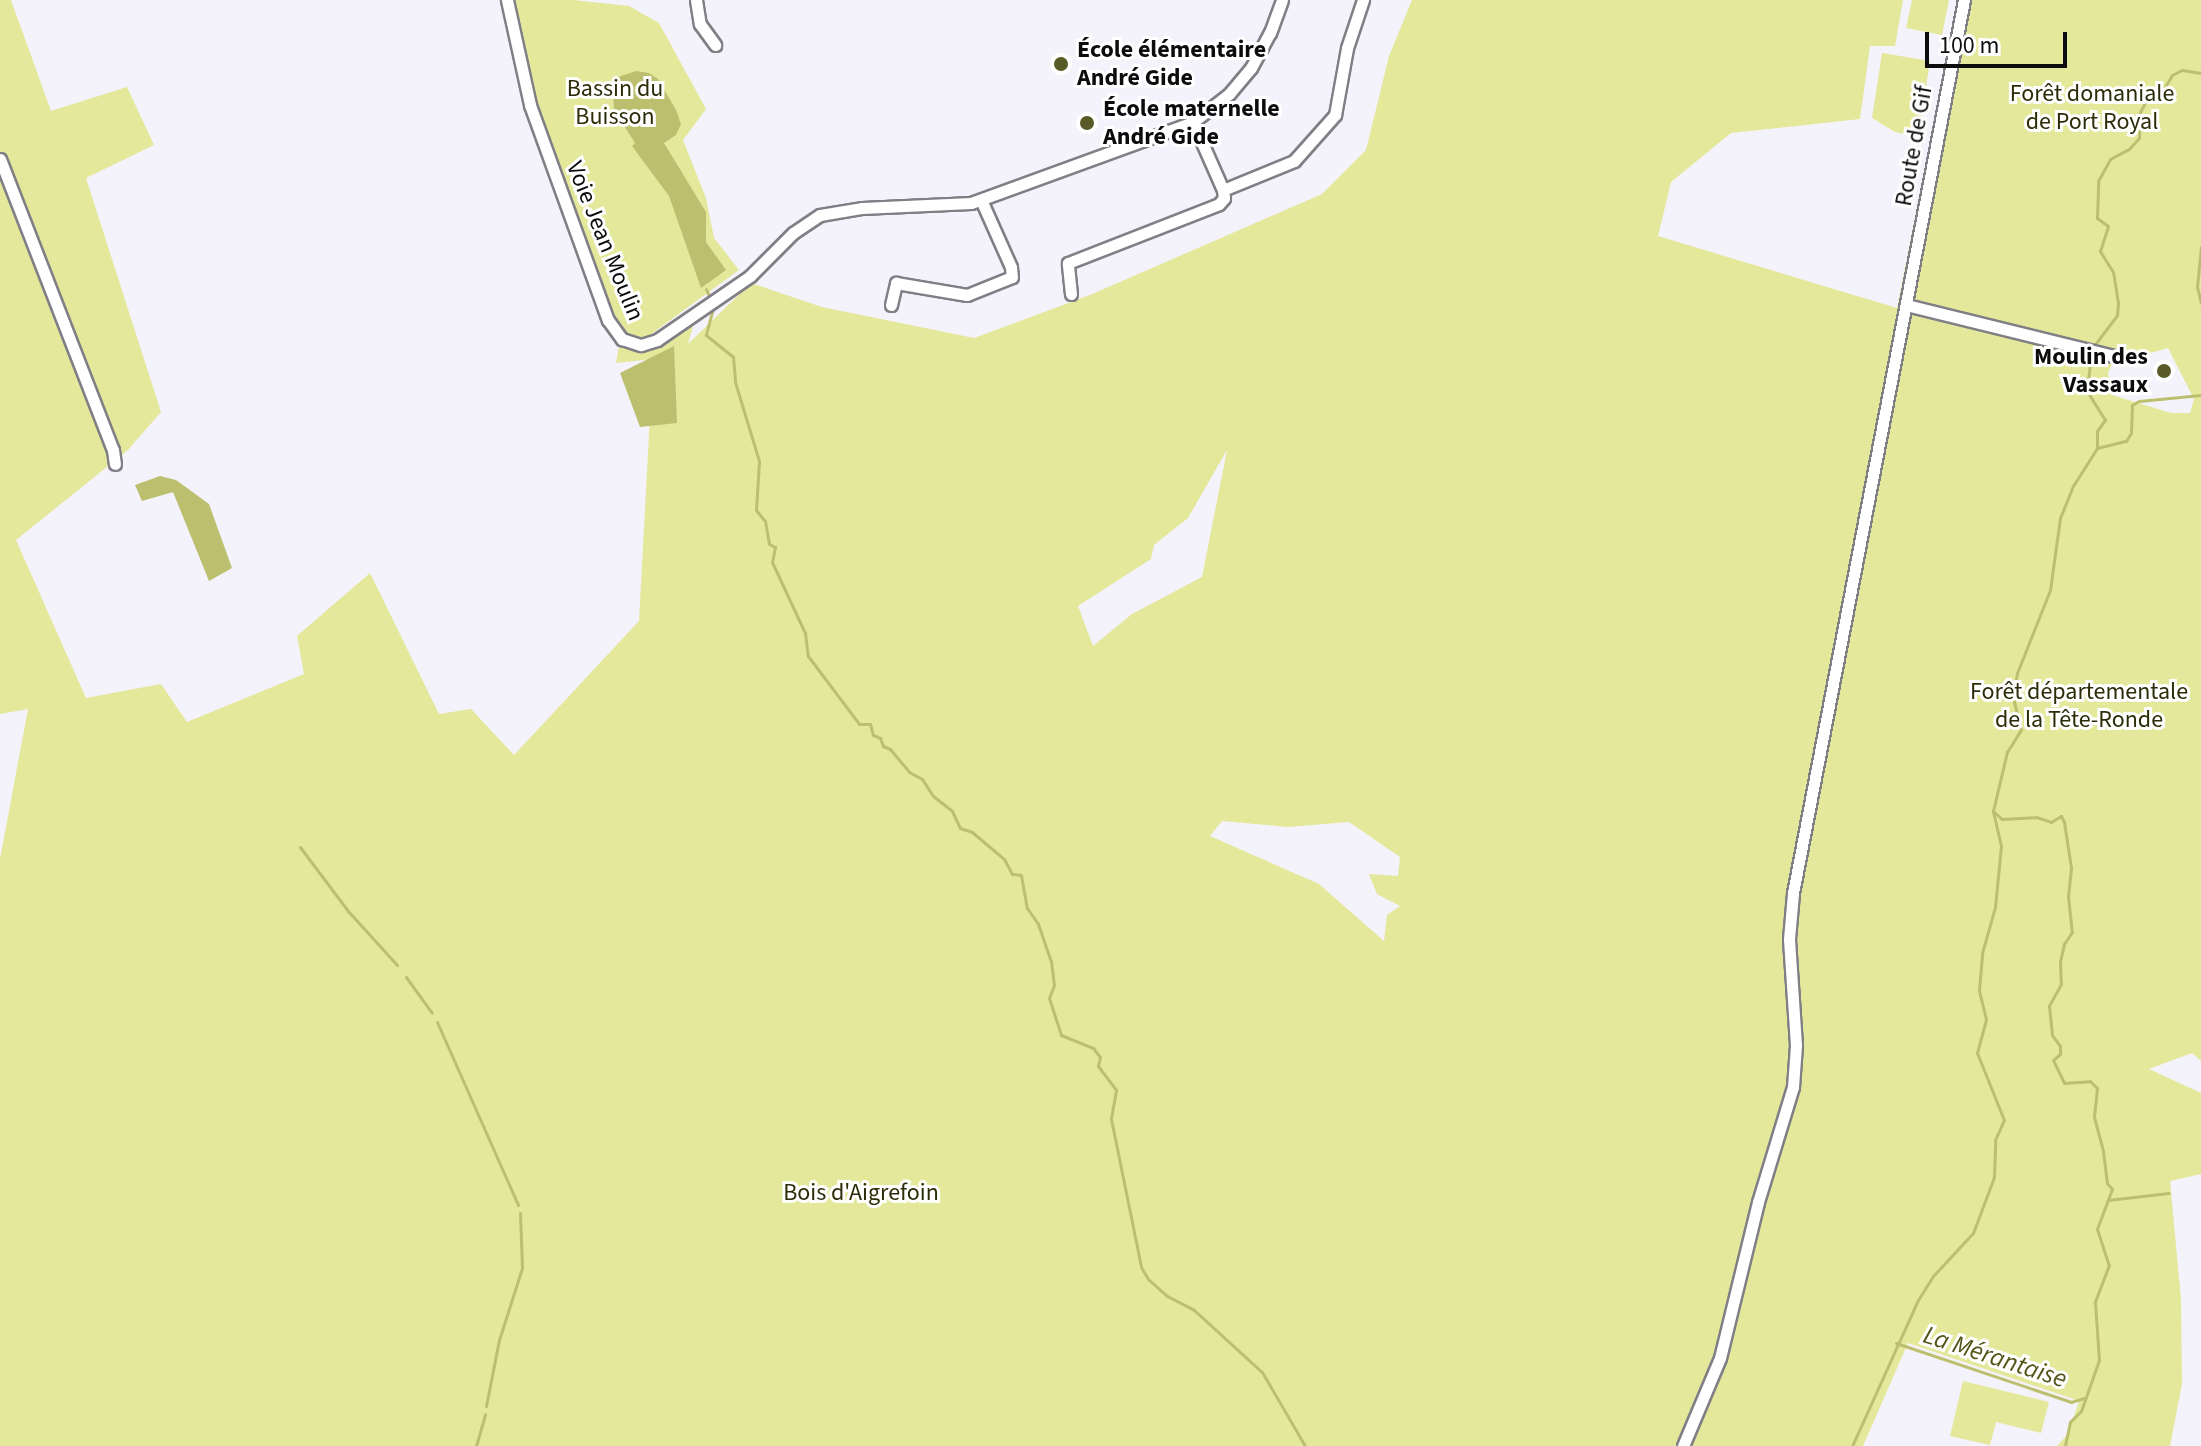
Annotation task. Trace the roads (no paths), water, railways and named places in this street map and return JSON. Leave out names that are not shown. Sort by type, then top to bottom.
[{"type":"street","name":"Voie Jean Moulin","points":[[507,0],[512,34],[537,125],[611,327],[622,339],[641,345],[657,340],[750,276],[793,233],[820,215],[844,209],[930,207],[981,200]]},
{"type":"street","points":[[696,0],[700,24],[715,45]]},
{"type":"street","points":[[891,305],[896,283],[967,295],[1012,277],[1011,267],[981,200],[1193,122],[1229,94],[1251,68],[1270,33],[1282,0]]},
{"type":"street","points":[[1223,190],[1294,161],[1335,115],[1347,48],[1363,0]]},
{"type":"street","name":"Route de Gif","points":[[1683,1446],[1720,1358],[1758,1202],[1793,1087],[1796,1045],[1789,939],[1793,893],[1964,0]]},
{"type":"street","points":[[1071,294],[1068,263],[1219,204],[1224,198],[1193,122]]},
{"type":"street","points":[[0,159],[113,450],[115,464]]},
{"type":"street","points":[[1907,302],[2114,356]]},
{"type":"waterway","name":"La Mérantaise","points":[[2093,347],[2117,315],[2118,303],[2113,272],[2100,251],[2108,226],[2097,218],[2098,181],[2110,159],[2129,149],[2139,138],[2140,112],[2150,93],[2163,90],[2172,75],[2182,70],[2201,73]]},
{"type":"waterway","name":"La Mérantaise","points":[[2201,247],[2197,287],[2201,303]]},
{"type":"waterway","points":[[706,289],[711,300]]},
{"type":"waterway","points":[[713,308],[706,335],[733,357],[735,382],[759,461],[756,510],[765,521],[769,544],[775,547],[772,562],[805,633],[808,656],[859,724],[870,724],[873,735],[880,738],[883,746],[890,749],[909,772],[922,779],[933,796],[952,811],[960,828],[972,832],[1004,859],[1012,874],[1021,875],[1027,908],[1038,924],[1051,961],[1054,985],[1049,998],[1061,1035],[1093,1048],[1100,1057],[1098,1066],[1116,1090],[1111,1119],[1141,1267],[1148,1279],[1167,1296],[1194,1310],[1262,1372],[1305,1446]]},
{"type":"waterway","name":"La Mérantaise","points":[[1852,1446],[1918,1300],[1933,1276],[1973,1233],[1994,1177],[1995,1140],[2004,1120],[1977,1053],[1986,1019],[1979,990],[1982,953],[1995,907],[2001,846],[1993,811],[2007,752],[2021,730],[2013,698],[2017,673],[2050,590],[2060,518],[2073,486],[2097,448],[2097,431],[2105,420],[2087,391],[2091,354]]},
{"type":"waterway","name":"La Mérantaise","points":[[2097,448],[2126,441],[2131,433],[2132,405],[2139,401],[2201,395]]},
{"type":"waterway","name":"La Mérantaise","points":[[1993,811],[2002,819],[2036,817],[2051,822],[2061,816],[2064,822],[2071,868],[2068,896],[2072,932],[2064,944],[2060,961],[2061,984],[2049,1006],[2052,1035],[2060,1046],[2060,1054],[2053,1060],[2064,1083],[2090,1081],[2097,1088],[2094,1117],[2107,1183],[2112,1189],[2097,1229],[2109,1265],[2095,1302],[2099,1360],[2081,1411],[2070,1422],[2065,1446]]},
{"type":"waterway","points":[[300,847],[348,911],[397,965]]},
{"type":"waterway","points":[[406,977],[432,1013]]},
{"type":"waterway","points":[[437,1022],[518,1205]]},
{"type":"waterway","points":[[2108,1200],[2169,1193]]},
{"type":"waterway","points":[[486,1406],[499,1340],[522,1268],[520,1213]]},
{"type":"waterway","name":"La Mérantaise","points":[[1896,1343],[2071,1402],[2084,1398]]},
{"type":"waterway","points":[[476,1446],[485,1414]]},
{"type":"place","name":"École élémentaire André Gide","points":[[1061,64]]},
{"type":"place","name":"École maternelle André Gide","points":[[1087,123]]},
{"type":"place","name":"Moulin des Vassaux","points":[[2164,371]]},
{"type":"park label","name":"Bassin du Buisson","points":[[615,103]]},
{"type":"park label","name":"Forêt domaniale de Port Royal","points":[[2092,108]]},
{"type":"park label","name":"Forêt départementale de la Tête-Ronde","points":[[2079,706]]},
{"type":"park label","name":"Bois d'Aigrefoin","points":[[861,1193]]}]
